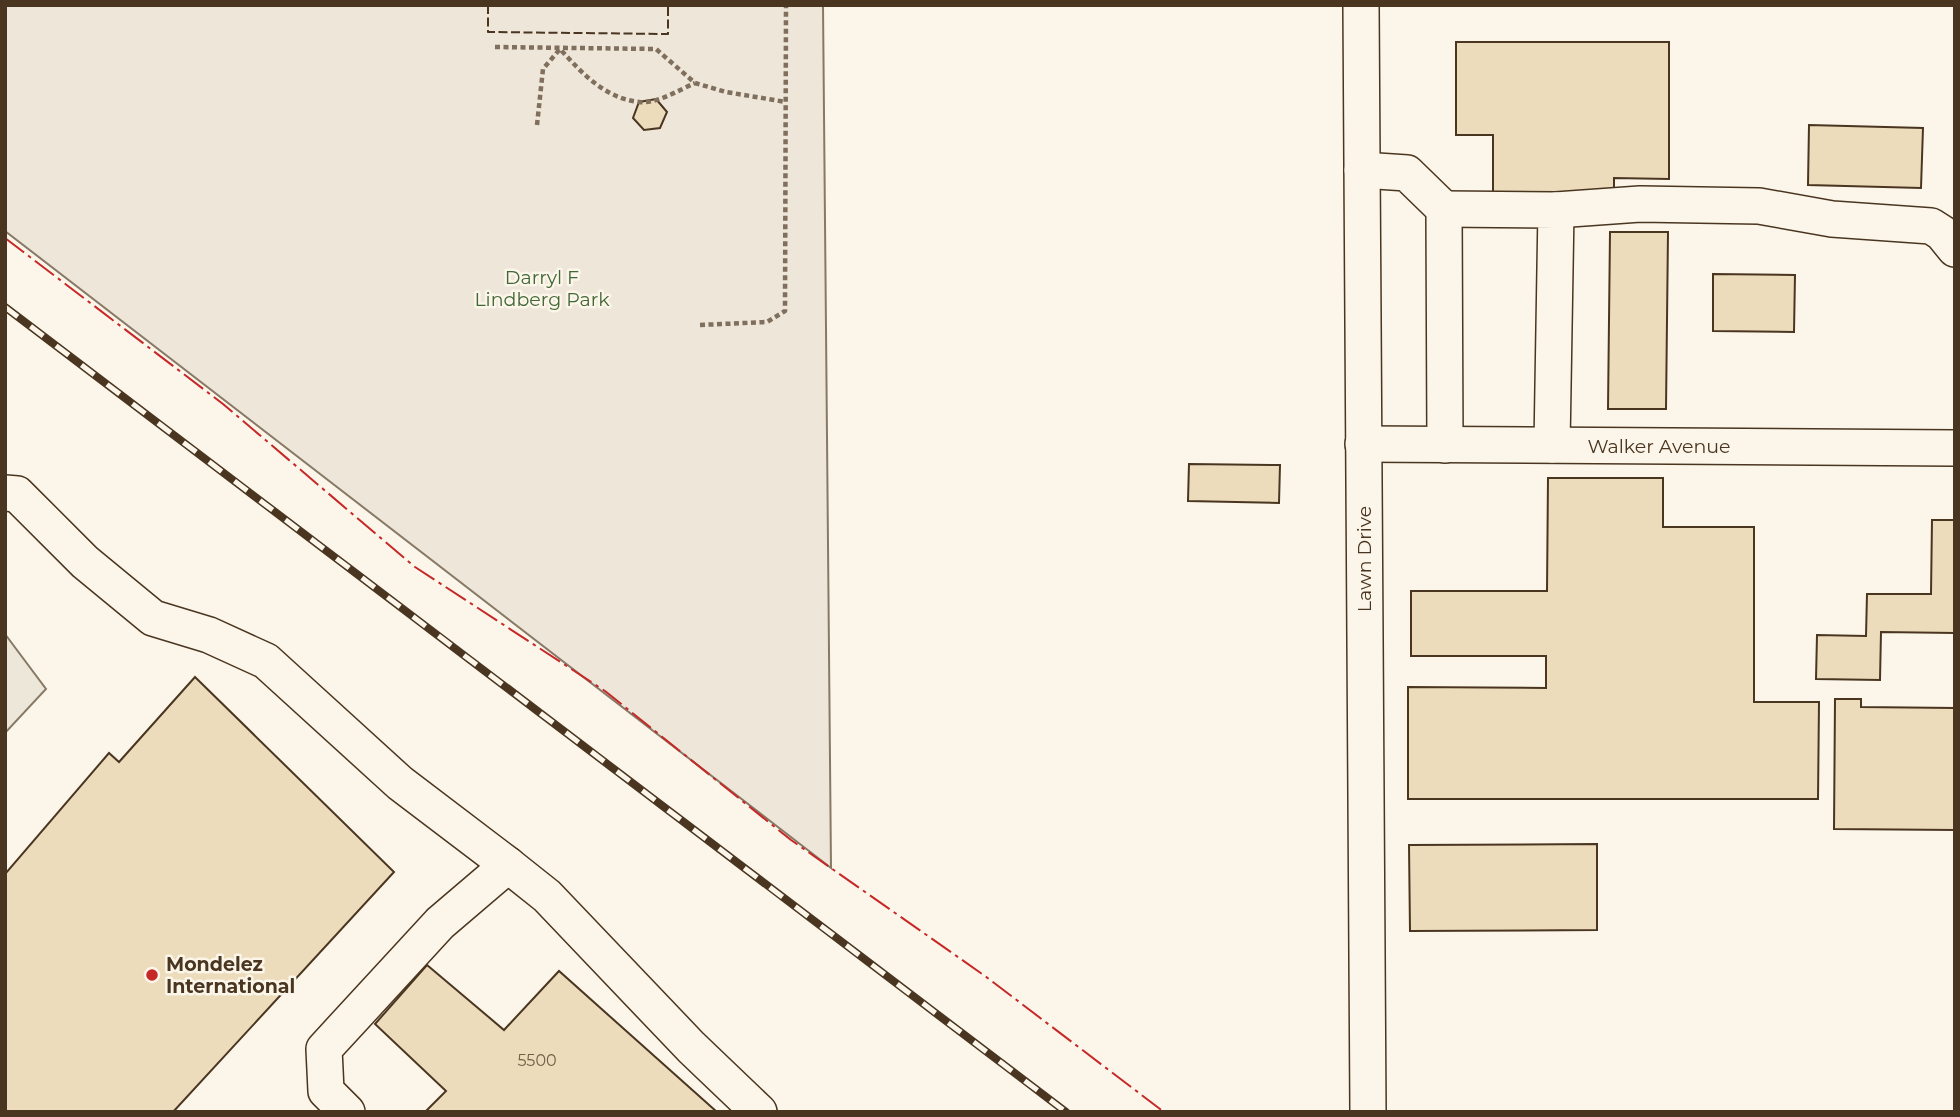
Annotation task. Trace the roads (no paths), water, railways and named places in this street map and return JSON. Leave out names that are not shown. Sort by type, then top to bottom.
[{"type":"street","name":"Lawn Drive","points":[[1361,5],[1368,1112]]},
{"type":"street","points":[[1362,170],[1407,173],[1444,209],[1556,210],[1640,204],[1759,206],[1832,219],[1931,226],[1942,233],[1955,248]]},
{"type":"street","points":[[1444,209],[1445,445]]},
{"type":"street","points":[[1552,445],[1556,210]]},
{"type":"street","name":"Walker Avenue","points":[[1363,444],[1955,448]]},
{"type":"street","points":[[5,493],[17,494],[85,562],[153,618],[209,635],[266,662],[400,783],[547,896],[691,1047],[759,1112]]},
{"type":"street","points":[[347,1112],[326,1091],[324,1049],[440,923],[508,865]]},
{"type":"railway","points":[[5,307],[1066,1112]]},
{"type":"place","name":"Mondelez International","points":[[152,975]]},
{"type":"park label","name":"Darryl F Lindberg Park","points":[[542,288]]}]
